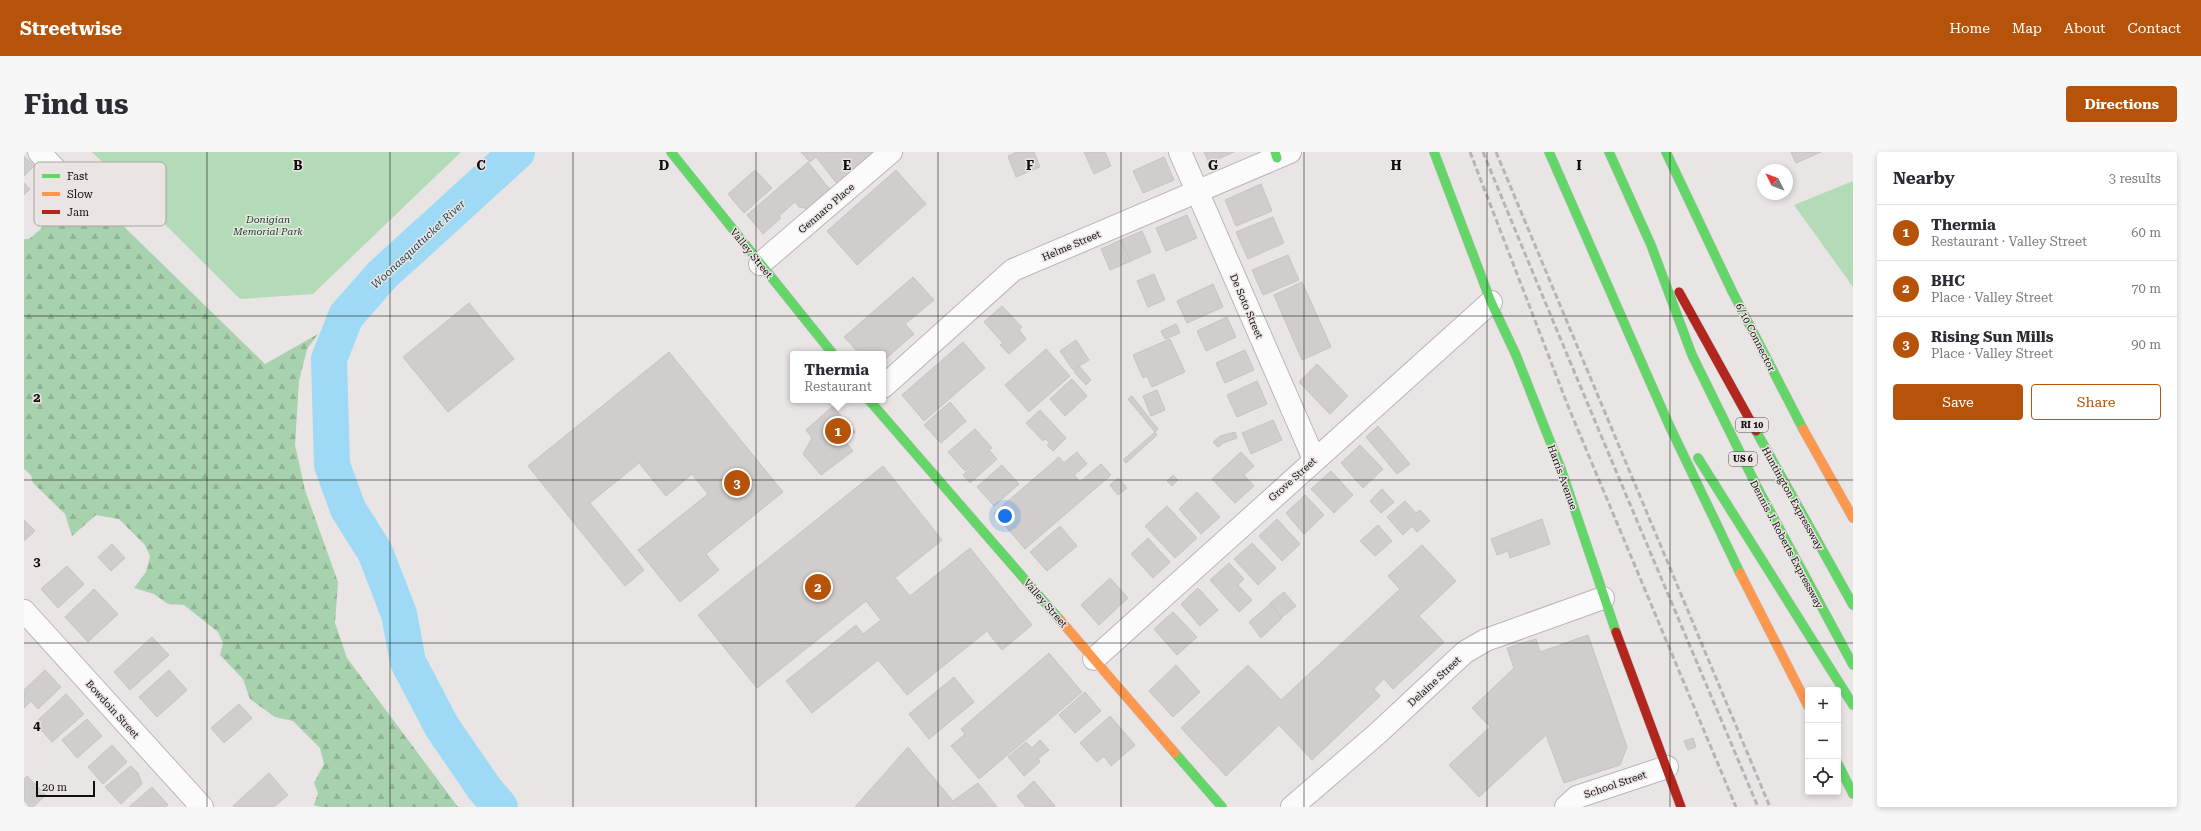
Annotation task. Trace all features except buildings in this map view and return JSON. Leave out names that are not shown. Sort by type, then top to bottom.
[{"type":"main road","name":"Valley Street","points":[[671,152],[831,351]]},
{"type":"main road","name":"Harris Avenue","points":[[1434,152],[1492,302],[1516,355],[1561,469],[1603,598],[1681,807]]},
{"type":"main road","points":[[1549,152],[1645,372],[1731,556],[1805,700]]},
{"type":"main road","name":"US 6","points":[[1609,152],[1651,245]]},
{"type":"main road","name":"6/10 Connector","points":[[1666,152],[1709,244],[1773,371],[1853,518]]},
{"type":"main road","name":"Huntington Expressway","points":[[1651,245],[1712,348],[1780,477],[1853,605]]},
{"type":"main road","name":"Dennis J. Roberts Expressway","points":[[1651,245],[1692,355],[1807,583],[1853,665]]},
{"type":"main road","points":[[1645,372],[1686,440]]},
{"type":"main road","name":"Valley Street","points":[[873,403],[1222,807]]},
{"type":"main road","points":[[1695,453],[1853,705]]},
{"type":"main road","points":[[1841,770],[1853,794]]},
{"type":"street","points":[[39,152],[48,162]]},
{"type":"street","name":"Gennaro Place","points":[[760,264],[891,152]]},
{"type":"street","name":"De Soto Street","points":[[1180,152],[1314,459]]},
{"type":"street","name":"Helme Street","points":[[886,384],[1013,270],[1281,154]]},
{"type":"street","name":"Grove Street","points":[[1094,659],[1314,459],[1492,302]]},
{"type":"street","name":"Delaine Street","points":[[1292,807],[1377,734],[1465,652],[1486,640],[1603,598]]},
{"type":"street","name":"Bowdoin Street","points":[[24,611],[201,807]]},
{"type":"street","name":"School Street","points":[[1566,807],[1577,797],[1667,767]]},
{"type":"green space","name":"Donigian Memorial Park","points":[[92,152],[461,152],[313,294],[240,299],[166,226],[166,162],[102,162]]},
{"type":"green space","points":[[1853,181],[1853,287],[1794,205]]},
{"type":"green space","points":[[42,226],[123,226],[265,364],[318,334],[307,349],[299,381],[295,445],[305,490],[338,582],[335,623],[347,658],[458,807],[320,807],[314,805],[318,793],[314,783],[324,764],[320,748],[293,721],[275,717],[250,699],[243,679],[220,655],[223,643],[218,632],[184,605],[168,604],[154,594],[134,588],[146,572],[150,556],[145,545],[119,519],[96,515],[72,536],[65,514],[33,483],[31,475],[24,469],[24,239],[29,239],[42,228]]},
{"type":"waterway","name":"Woonasquatucket River","points":[[500,807],[484,788],[442,727],[408,662],[399,614],[375,552],[348,509],[332,465],[329,359],[346,316],[382,275],[517,152]]},
{"type":"railway","points":[[1470,152],[1568,406],[1736,807]]},
{"type":"railway","points":[[1483,152],[1758,807]]},
{"type":"railway","points":[[1496,152],[1770,807]]},
{"type":"traffic: fast","points":[[671,152],[831,351]]},
{"type":"traffic: fast","points":[[1275,152],[1277,158]]},
{"type":"traffic: fast","points":[[1434,152],[1491,302],[1516,355],[1561,469],[1616,632]]},
{"type":"traffic: fast","points":[[1549,152],[1669,425],[1740,573]]},
{"type":"traffic: fast","points":[[1609,152],[1651,245],[1692,355],[1757,487],[1853,665]]},
{"type":"traffic: fast","points":[[1666,152],[1732,291],[1803,429]]},
{"type":"traffic: fast","points":[[872,403],[1060,620]]},
{"type":"traffic: fast","points":[[1756,431],[1853,605]]},
{"type":"traffic: fast","points":[[1698,458],[1853,705]]},
{"type":"traffic: fast","points":[[1175,753],[1222,807]]},
{"type":"traffic: fast","points":[[1841,770],[1853,794]]},
{"type":"traffic: slow","points":[[1803,429],[1853,518]]},
{"type":"traffic: slow","points":[[1740,573],[1805,700]]},
{"type":"traffic: slow","points":[[1060,620],[1175,753]]},
{"type":"traffic: jam","points":[[1679,292],[1756,431]]},
{"type":"traffic: jam","points":[[1616,632],[1681,807]]},
{"type":"place","name":"Thermia","points":[[838,431]]},
{"type":"place","name":"Rising Sun Mills","points":[[737,483]]},
{"type":"place","name":"BHC","points":[[818,587]]}]
